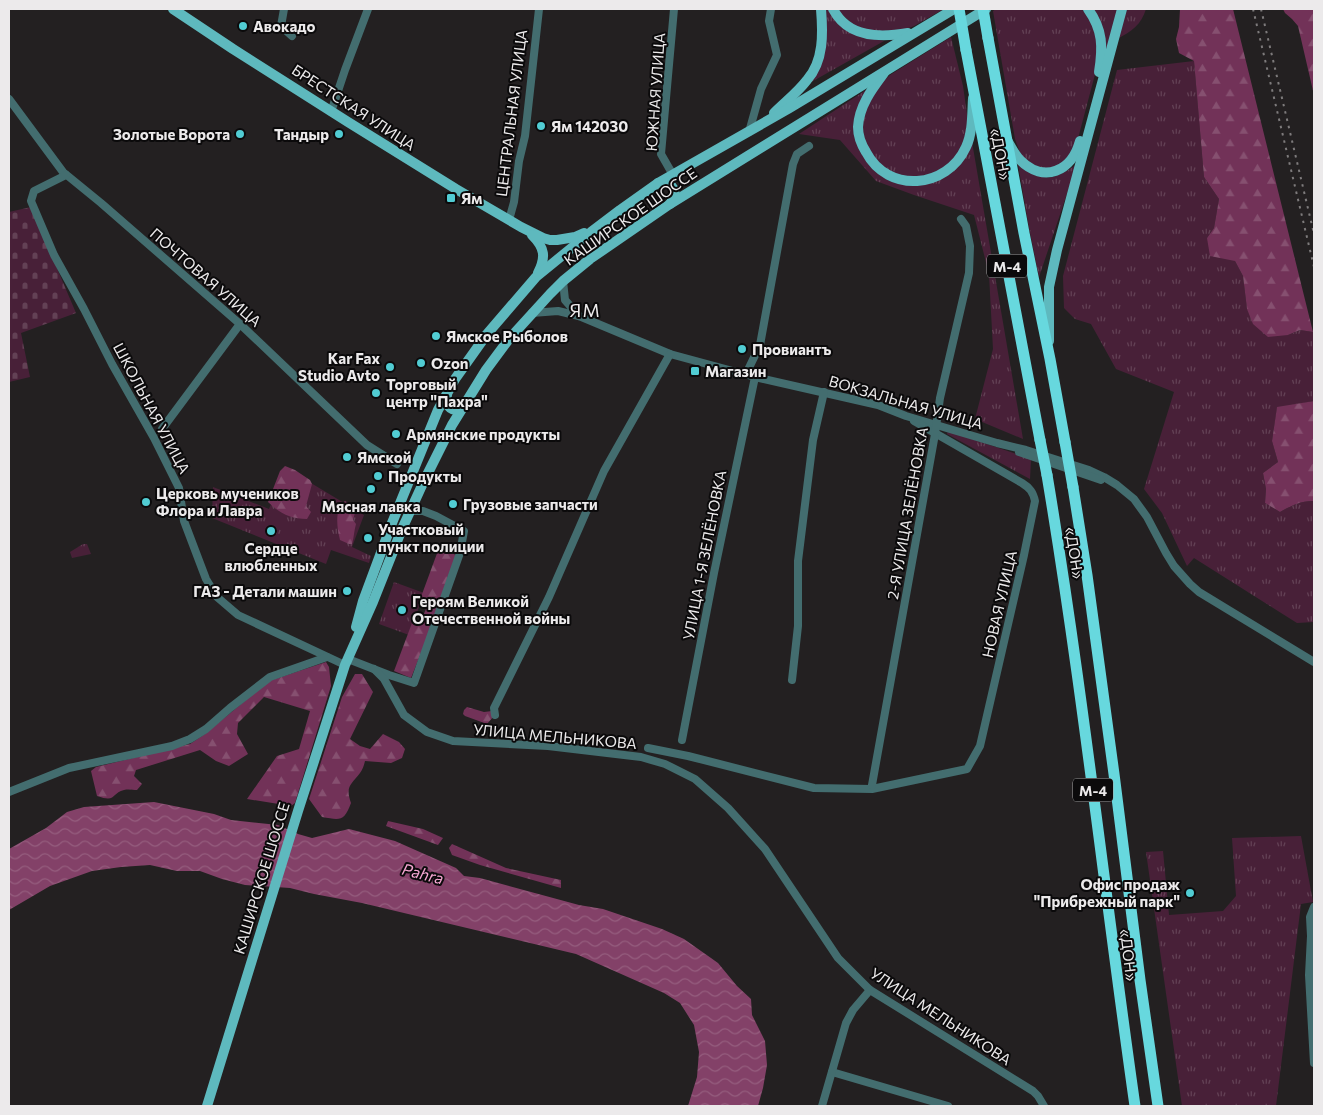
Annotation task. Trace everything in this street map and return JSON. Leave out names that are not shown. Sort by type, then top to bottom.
[{"type":"highway","name":"«ДОН»","points":[[959,9],[973,92],[1047,475],[1064,578],[1135,1106]]},
{"type":"highway","name":"«ДОН»","points":[[984,9],[1006,138],[1050,359],[1073,487],[1109,735],[1158,1106]]},
{"type":"main road","name":"БРЕСТСКАЯ УЛИЦА","points":[[173,9],[410,161],[521,227],[543,238],[558,240],[575,237],[602,223]]},
{"type":"main road","points":[[753,129],[798,90],[814,70],[818,60],[822,37],[821,9]]},
{"type":"main road","points":[[833,9],[847,25],[865,34],[889,36],[914,32]]},
{"type":"main road","name":"КАШИРСКОЕ ШОССЕ","points":[[208,1106],[298,811],[346,662],[363,601],[430,426],[455,379],[487,334],[536,277],[602,223],[658,184],[830,85],[954,9]]},
{"type":"main road","name":"КАШИРСКОЕ ШОССЕ","points":[[346,662],[410,511],[452,425],[486,370],[509,339],[563,281],[590,259],[670,204],[984,9]]},
{"type":"main road","points":[[1006,138],[1019,159],[1035,170],[1055,172],[1063,168],[1074,157],[1088,116],[1101,58],[1100,30],[1098,23],[1088,9]]},
{"type":"main road","points":[[1050,359],[1049,300],[1052,272],[1122,9]]},
{"type":"main road","points":[[886,70],[866,98],[860,116],[858,134],[872,162],[886,174],[900,180],[915,182],[929,180],[947,171],[956,163],[964,152],[969,139],[973,92]]},
{"type":"main road","points":[[658,184],[671,185],[674,197],[670,204]]},
{"type":"main road","name":"БРЕСТСКАЯ УЛИЦА","points":[[521,227],[538,241],[543,250],[544,258],[536,277]]},
{"type":"main road","points":[[447,393],[446,402],[448,407],[457,409],[465,405]]},
{"type":"street","points":[[284,9],[281,26],[292,36]]},
{"type":"street","points":[[331,112],[368,9]]},
{"type":"street","name":"ЦЕНТРАЛЬНАЯ УЛИЦА","points":[[509,220],[514,202],[524,136],[539,9]]},
{"type":"street","name":"ЮЖНАЯ УЛИЦА","points":[[673,175],[661,154],[674,9]]},
{"type":"street","points":[[753,129],[761,89],[777,55],[769,21],[771,9]]},
{"type":"street","name":"ПОЧТОВАЯ УЛИЦА","points":[[9,100],[66,175],[101,202],[240,324],[367,445],[397,464]]},
{"type":"street","points":[[746,374],[760,345],[793,164],[797,154],[809,146]]},
{"type":"street","name":"ШКОЛЬНАЯ УЛИЦА","points":[[66,175],[34,191],[31,201],[54,256],[179,488],[184,521],[206,579],[217,597],[238,615],[299,642],[327,657],[346,662]]},
{"type":"street","name":"2-Я УЛИЦА ЗЕЛЁНОВКА","points":[[872,787],[937,424],[940,398],[969,273],[970,246],[966,226],[961,218]]},
{"type":"street","name":"ВОКЗАЛЬНАЯ УЛИЦА","points":[[563,281],[565,300],[580,316]]},
{"type":"street","name":"ВОКЗАЛЬНАЯ УЛИЦА","points":[[532,313],[558,311],[580,316],[670,354],[755,377],[878,405],[906,416],[997,443],[1032,457],[1098,478],[1125,491],[1141,508],[1170,560],[1199,592],[1314,662]]},
{"type":"street","points":[[162,429],[240,324]]},
{"type":"street","points":[[495,715],[494,708],[549,597],[604,471],[670,354]]},
{"type":"street","name":"УЛИЦА 1-Я ЗЕЛЁНОВКА","points":[[682,740],[714,573],[755,377]]},
{"type":"street","points":[[792,680],[798,626],[798,561],[813,440],[824,392]]},
{"type":"street","name":"НОВАЯ УЛИЦА","points":[[872,787],[967,769],[978,751],[1036,501],[1031,489],[1022,483],[906,416]]},
{"type":"street","points":[[346,662],[374,669],[414,683],[460,553],[464,530],[423,511],[410,511]]},
{"type":"street","points":[[9,792],[69,768],[172,746],[190,739],[206,729],[270,676],[327,657]]},
{"type":"street","name":"УЛИЦА МЕЛЬНИКОВА","points":[[374,669],[384,679],[404,715],[427,732],[453,741],[548,746],[641,757],[665,764],[695,779],[728,808],[765,848],[838,958],[870,990],[1033,1091],[1044,1106]]},
{"type":"street","points":[[648,748],[697,758],[814,788],[872,787]]},
{"type":"street","points":[[1314,907],[1310,917],[1309,975],[1314,1063]]},
{"type":"street","points":[[822,1106],[849,1016],[870,990]]},
{"type":"street","points":[[832,1072],[948,1106]]},
{"type":"green space","points":[[825,9],[829,9],[861,36],[884,41],[806,85],[816,72]]},
{"type":"green space","points":[[836,9],[944,9],[914,26],[896,33],[858,29]]},
{"type":"green space","points":[[996,9],[1085,9],[1096,28],[1098,63],[1076,146],[1063,165],[1043,170],[1022,158],[1015,139],[993,11]]},
{"type":"green space","points":[[1093,9],[1118,9],[1106,52],[1103,29]]},
{"type":"green space","points":[[1125,9],[1146,9],[1135,27],[1117,39]]},
{"type":"green space","points":[[1180,9],[1233,9],[1313,332],[1300,330],[1288,335],[1268,337],[1253,324],[1247,309],[1243,276],[1235,261],[1210,256],[1207,238],[1214,228],[1219,199],[1204,177],[1194,61],[1179,53],[1176,39]]},
{"type":"green space","points":[[1283,9],[1314,9],[1314,95],[1298,26]]},
{"type":"green space","points":[[951,37],[963,86],[967,114],[968,126],[961,150],[944,170],[911,179],[884,170],[864,144],[862,118],[878,86],[890,75]]},
{"type":"green space","points":[[1194,61],[1204,177],[1219,199],[1214,228],[1207,238],[1235,261],[1243,276],[1247,309],[1288,335],[1300,330],[1313,332],[1314,335],[1314,401],[1277,408],[1272,441],[1278,462],[1263,473],[1266,489],[1265,503],[1280,512],[1305,501],[1314,501],[1314,622],[1297,623],[1194,558],[1187,566],[1162,513],[1144,489],[1174,392],[1116,369],[1091,324],[1075,319],[1064,308],[1063,276],[1117,70]]},
{"type":"green space","points":[[866,90],[857,118],[872,167],[929,184],[972,142],[1023,439],[975,419],[993,349],[989,274],[974,215],[876,181],[840,140],[799,134]]},
{"type":"green space","points":[[1018,164],[1035,174],[1048,178],[1061,174],[1077,164],[1039,277],[1029,228]]},
{"type":"green space","points":[[31,207],[76,313],[21,333],[30,377],[9,382],[9,212]]},
{"type":"green space","points":[[1314,401],[1314,501],[1305,501],[1280,512],[1265,503],[1266,489],[1263,473],[1278,462],[1272,441],[1277,407]]},
{"type":"green space","points":[[948,431],[1031,459],[1030,479],[947,434]]},
{"type":"green space","points":[[285,466],[310,480],[312,484],[306,506],[311,512],[307,519],[286,515],[268,502],[280,471]]},
{"type":"green space","points":[[286,468],[364,515],[352,547],[371,556],[369,563],[331,550],[326,564],[212,518],[213,487],[269,509]]},
{"type":"green space","points":[[345,501],[356,509],[353,520],[356,524],[352,544],[340,540],[338,530],[337,519],[339,509]]},
{"type":"green space","points":[[83,544],[87,544],[91,554],[72,558],[70,552]]},
{"type":"green space","points":[[439,548],[456,555],[411,678],[394,671],[412,623],[419,625],[426,609],[418,605]]},
{"type":"green space","points":[[394,582],[424,593],[409,635],[379,624]]},
{"type":"green space","points":[[326,662],[329,667],[331,686],[295,803],[291,806],[247,799],[277,756],[299,749],[310,711],[264,697],[238,723],[237,734],[248,754],[229,766],[216,761],[200,750],[136,770],[134,776],[142,784],[137,790],[120,791],[111,798],[97,796],[91,771],[96,767],[190,744],[205,734],[269,681]]},
{"type":"green space","points":[[355,674],[362,674],[373,692],[350,739],[360,746],[370,749],[383,734],[399,742],[405,749],[402,758],[391,763],[365,761],[361,772],[350,786],[351,803],[346,814],[337,819],[322,817],[309,799],[342,697]]},
{"type":"green space","points":[[467,707],[484,712],[492,711],[493,717],[487,724],[465,716],[463,714]]},
{"type":"green space","points":[[388,821],[423,829],[443,838],[438,845],[386,826]]},
{"type":"green space","points":[[1301,836],[1313,902],[1301,904],[1276,1106],[1182,1106],[1146,852],[1163,851],[1169,915],[1223,911],[1236,896],[1232,838]]},
{"type":"green space","points":[[452,844],[506,868],[561,880],[561,888],[452,855],[449,848]]},
{"type":"water","name":"Pahra","points":[[154,802],[214,814],[231,820],[278,825],[312,838],[349,829],[395,841],[456,868],[464,876],[480,878],[579,905],[603,909],[662,929],[684,939],[718,963],[737,986],[751,999],[752,1015],[765,1041],[767,1065],[758,1106],[688,1106],[697,1077],[699,1052],[694,1025],[680,1003],[664,993],[576,954],[362,903],[290,888],[245,885],[200,871],[177,871],[150,865],[92,871],[50,886],[9,910],[9,849],[46,828],[67,812],[84,807]]},
{"type":"railway","points":[[1253,9],[1314,267]]},
{"type":"railway","points":[[1261,9],[1314,234]]},
{"type":"place","name":"Авокадо","points":[[243,26]]},
{"type":"place","name":"Ям 142030","points":[[541,126]]},
{"type":"place","name":"Золотые Ворота","points":[[240,134]]},
{"type":"place","name":"Тандыр","points":[[339,134]]},
{"type":"place","name":"Ям","points":[[451,198]]},
{"type":"place","name":"Ямское Рыболов","points":[[436,336]]},
{"type":"place","name":"Провиантъ","points":[[742,349]]},
{"type":"place","name":"Ozon","points":[[421,363]]},
{"type":"place","name":"Kar Fax Studio Avto","points":[[390,367]]},
{"type":"place","name":"Магазин","points":[[695,371]]},
{"type":"place","name":"Торговый центр \"Пахра\"","points":[[376,393]]},
{"type":"place","name":"Армянские продукты","points":[[396,434]]},
{"type":"place","name":"Ямской","points":[[347,457]]},
{"type":"place","name":"Продукты","points":[[378,476]]},
{"type":"place","name":"Мясная лавка","points":[[371,489]]},
{"type":"place","name":"Церковь мучеников Флора и Лавра","points":[[146,502]]},
{"type":"place","name":"Грузовые запчасти","points":[[453,504]]},
{"type":"place","name":"Сердце влюбленных","points":[[271,531]]},
{"type":"place","name":"Участковый пункт полиции","points":[[368,538]]},
{"type":"place","name":"ГАЗ - Детали машин","points":[[347,591]]},
{"type":"place","name":"Героям Великой Отечественной войны","points":[[402,610]]},
{"type":"place","name":"Офис продаж \"Прибрежный парк\"","points":[[1190,893]]},
{"type":"district","name":"ЯМ","points":[[585,310]]}]
